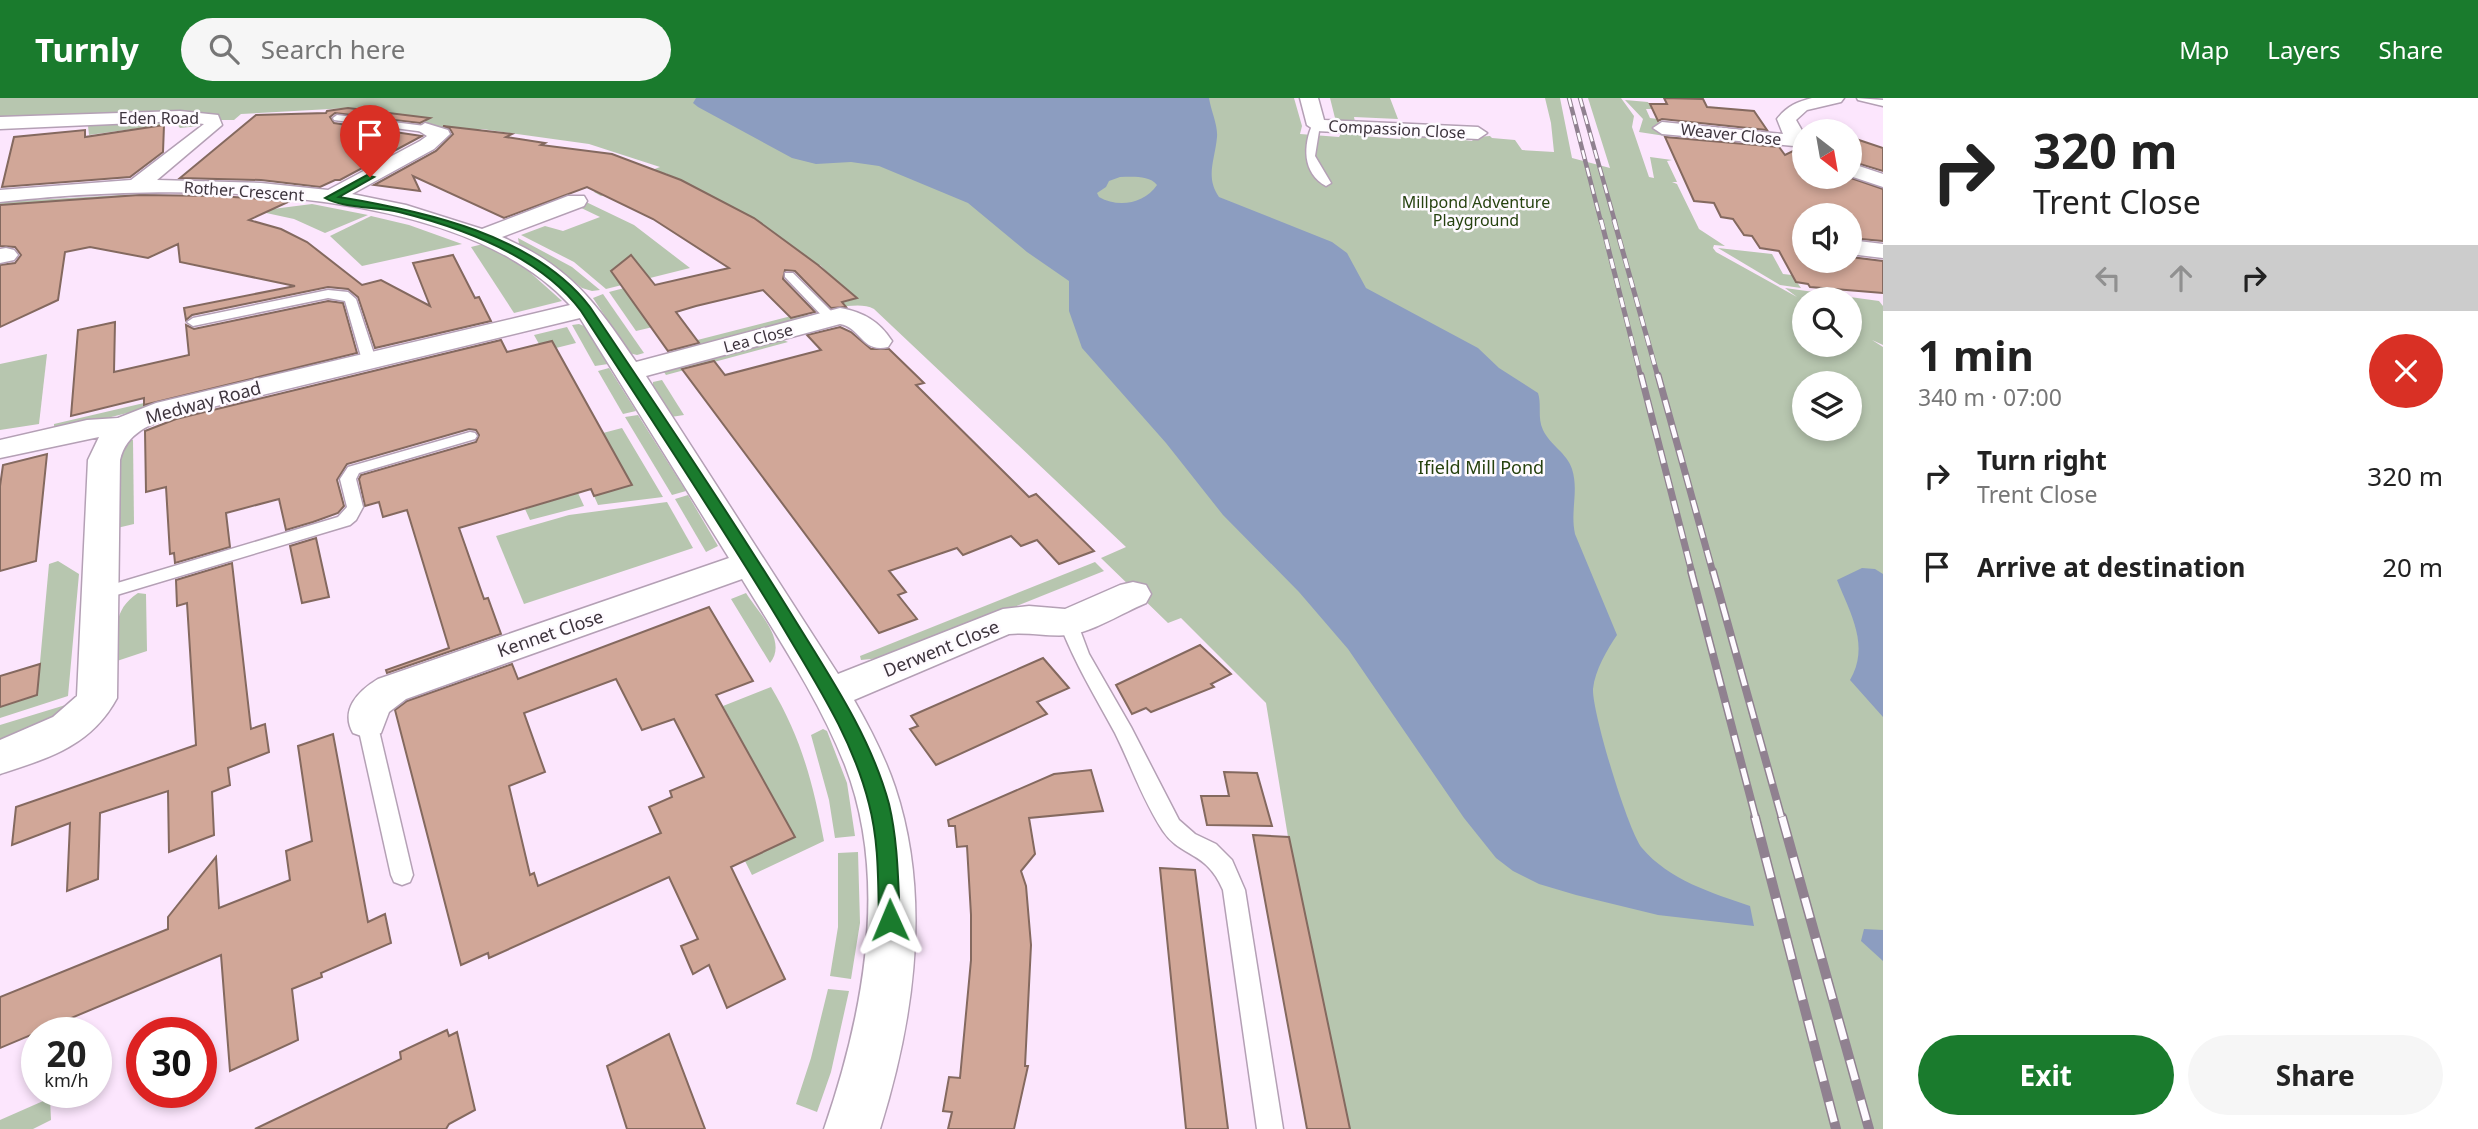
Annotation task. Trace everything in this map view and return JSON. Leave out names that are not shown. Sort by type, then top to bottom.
[{"type":"street","points":[[1309,98],[1316,125]]},
{"type":"street","points":[[1780,101],[1801,106],[1835,98]]},
{"type":"street","points":[[1792,132],[1786,125],[1786,119],[1801,106]]},
{"type":"street","name":"Eden Road","points":[[0,123],[188,116],[212,119],[214,122],[210,128],[135,187]]},
{"type":"street","name":"Compassion Close","points":[[1316,125],[1478,133]]},
{"type":"street","name":"Weaver Close","points":[[1662,128],[1792,142]]},
{"type":"street","points":[[330,198],[427,145],[441,134],[425,129]]},
{"type":"street","points":[[1862,173],[1883,181]]},
{"type":"street","name":"Rother Crescent","points":[[0,197],[135,187],[241,189],[330,198],[400,210],[484,236],[537,265],[577,298],[630,373],[845,716],[879,805],[887,849],[890,945],[874,1052],[852,1129]]},
{"type":"street","points":[[484,236],[576,201]]},
{"type":"street","points":[[1862,245],[1881,243]]},
{"type":"street","name":"Medway Road","points":[[0,757],[60,733],[90,710],[97,698],[106,447],[125,427],[151,413],[166,409],[586,309]]},
{"type":"street","name":"Lea Close","points":[[630,373],[831,318],[854,318],[880,341]]},
{"type":"street","points":[[0,449],[87,429],[125,427]]},
{"type":"street","name":"Kennet Close","points":[[366,722],[367,710],[376,699],[392,689],[751,563]]},
{"type":"street","name":"Derwent Close","points":[[830,694],[1003,622],[1029,619],[1068,622],[1133,594]]},
{"type":"lane","points":[[1861,98],[1883,103]]},
{"type":"lane","points":[[337,118],[425,129]]},
{"type":"lane","points":[[1316,125],[1308,152],[1313,167],[1326,183]]},
{"type":"lane","points":[[789,275],[831,318]]},
{"type":"lane","points":[[193,322],[328,294],[344,295],[350,299],[369,360]]},
{"type":"lane","points":[[100,594],[344,521],[354,512],[355,507],[348,479],[353,470],[470,436]]},
{"type":"lane","points":[[1068,622],[1080,654],[1124,732],[1171,826],[1186,840],[1208,851],[1224,867],[1234,890],[1270,1129]]},
{"type":"lane","points":[[366,722],[402,875]]},
{"type":"green space","name":"Ifield Mill Pond","points":[[0,98],[1294,98],[1302,126],[1300,134],[1339,137],[1342,132],[1359,131],[1361,136],[1401,139],[1399,132],[1472,141],[1475,137],[1490,136],[1515,140],[1522,150],[1554,152],[1545,98],[1560,98],[1572,158],[1610,168],[1588,98],[1621,98],[1634,116],[1632,127],[1649,177],[1654,178],[1650,157],[1672,160],[1667,161],[1677,182],[1672,182],[1677,184],[1699,229],[1725,246],[1714,245],[1716,252],[1792,294],[1792,357],[1862,357],[1862,299],[1879,301],[1883,306],[1883,345],[1872,340],[1883,347],[1883,1129],[1350,1129],[1288,837],[1266,703],[1181,618],[1168,623],[1101,558],[1126,547],[874,309],[864,306],[830,306],[855,299],[820,265],[813,266],[761,225],[665,173],[601,196],[594,192],[660,167],[589,144],[482,129],[469,132],[420,125],[428,118],[348,108],[241,114],[234,120],[221,120],[219,117],[0,121]]},
{"type":"green space","points":[[1330,98],[1390,98],[1398,119],[1354,117],[1355,122],[1343,122],[1335,118]]},
{"type":"green space","points":[[1625,100],[1648,102],[1652,109],[1646,109],[1650,118],[1658,119],[1665,136],[1639,132],[1643,119]]},
{"type":"green space","points":[[180,120],[198,122],[199,126],[180,128],[176,123],[89,135],[88,126]]},
{"type":"green space","points":[[155,193],[112,201],[0,211],[0,202]]},
{"type":"green space","points":[[584,201],[634,225],[690,268],[606,289],[574,262],[521,235],[545,226],[563,231],[600,217],[575,205]]},
{"type":"green space","points":[[312,204],[368,215],[325,233],[294,219],[257,211]]},
{"type":"green space","points":[[371,216],[409,225],[462,244],[362,266],[330,236]]},
{"type":"green space","points":[[518,238],[572,267],[600,290],[582,288],[546,260],[519,244]]},
{"type":"green space","points":[[483,244],[524,267],[562,301],[514,313],[471,247]]},
{"type":"green space","points":[[1718,248],[1772,254],[1783,274],[1792,275],[1800,287],[1780,285]]},
{"type":"green space","points":[[651,281],[653,327],[636,331],[609,292]]},
{"type":"green space","points":[[603,294],[644,353],[629,353],[593,298]]},
{"type":"green space","points":[[807,312],[807,316],[678,350],[670,347]]},
{"type":"green space","points":[[572,325],[584,326],[608,364],[595,366]]},
{"type":"green space","points":[[567,327],[576,343],[556,348],[552,341],[539,344],[534,335]]},
{"type":"green space","points":[[781,339],[788,342],[666,375],[664,372]]},
{"type":"green space","points":[[47,354],[39,424],[0,430],[0,364]]},
{"type":"green space","points":[[609,368],[636,411],[623,414],[598,371]]},
{"type":"green space","points":[[662,380],[684,415],[671,417],[653,388],[653,382]]},
{"type":"green space","points":[[174,396],[172,400],[156,406],[54,431],[54,424]]},
{"type":"green space","points":[[638,415],[686,491],[672,495],[625,417]]},
{"type":"green space","points":[[622,428],[663,497],[598,505],[594,496],[631,485],[603,433]]},
{"type":"green space","points":[[123,440],[133,440],[134,524],[117,528],[119,445]]},
{"type":"green space","points":[[578,493],[584,506],[530,520],[525,509]]},
{"type":"green space","points":[[688,495],[718,546],[706,552],[675,499]]},
{"type":"green space","points":[[667,502],[693,548],[524,604],[496,536],[569,515]]},
{"type":"green space","points":[[58,561],[79,574],[68,696],[0,718],[0,707],[37,695],[49,564]]},
{"type":"green space","points":[[1095,562],[1104,571],[890,657],[861,660],[860,656]]},
{"type":"green space","points":[[138,593],[146,594],[147,651],[117,661],[117,623],[124,607]]},
{"type":"green space","points":[[746,593],[773,636],[775,654],[770,663],[731,599]]},
{"type":"green space","points":[[771,687],[805,761],[824,841],[752,875],[745,861],[795,837],[723,706]]},
{"type":"green space","points":[[72,703],[65,712],[0,746],[0,725]]},
{"type":"green space","points":[[823,729],[827,731],[847,783],[855,836],[835,838],[829,800],[811,735]]},
{"type":"green space","points":[[858,852],[860,923],[851,979],[830,976],[838,927],[838,853]]},
{"type":"green space","points":[[828,989],[849,991],[831,1072],[817,1112],[796,1104],[811,1058]]},
{"type":"green space","points":[[27,1108],[50,1108],[51,1120],[33,1129],[0,1129],[0,1120]]},
{"type":"water","points":[[696,98],[1209,98],[1217,132],[1212,182],[1219,197],[1332,242],[1347,253],[1366,288],[1478,348],[1499,368],[1538,393],[1543,430],[1572,469],[1575,485],[1575,534],[1617,635],[1599,668],[1593,689],[1604,745],[1628,819],[1642,848],[1653,859],[1692,884],[1750,906],[1754,926],[1658,915],[1576,895],[1539,884],[1513,871],[1496,858],[1464,818],[1348,649],[1299,592],[1223,515],[1166,443],[1082,348],[1069,311],[1069,281],[1027,252],[968,203],[879,166],[851,162],[816,164],[792,158],[693,103]],"holes":[[[1120,177],[1145,178],[1157,185],[1145,196],[1130,202],[1114,202],[1099,197],[1097,193],[1106,187],[1109,181]]]},
{"type":"water","points":[[1862,568],[1875,569],[1883,574],[1883,717],[1850,680],[1856,667],[1858,643],[1853,618],[1837,580]]},
{"type":"water","points":[[1864,929],[1883,930],[1883,961],[1861,941]]},
{"type":"building","points":[[1664,98],[1703,99],[1707,107],[1754,111],[1767,130],[1662,119],[1658,121],[1650,104],[1667,104]]},
{"type":"building","points":[[348,108],[430,118],[420,123],[335,113],[330,117],[334,123],[422,136],[340,180],[320,187],[261,180],[180,178],[256,115],[326,113]]},
{"type":"building","points":[[164,125],[163,152],[130,177],[2,187],[14,137],[85,130],[85,137]]},
{"type":"building","points":[[443,126],[512,134],[506,137],[545,143],[541,145],[612,154],[681,180],[754,218],[818,265],[857,298],[842,302],[846,307],[831,308],[795,271],[785,270],[783,279],[815,312],[791,318],[763,290],[696,306],[676,312],[699,343],[668,351],[611,271],[631,255],[655,285],[729,268],[653,219],[587,187],[504,218],[413,176],[420,191],[374,185],[436,151],[453,134]]},
{"type":"building","points":[[1665,137],[1779,147],[1785,155],[1792,152],[1792,189],[1862,189],[1862,182],[1883,189],[1883,241],[1862,239],[1862,203],[1792,203],[1792,273],[1862,273],[1862,258],[1883,261],[1883,293],[1862,291],[1862,287],[1810,287],[1808,284],[1796,282],[1779,251],[1760,248],[1752,236],[1744,235],[1733,219],[1721,217],[1714,203],[1694,201]]},
{"type":"building","points":[[1862,141],[1883,148],[1883,171],[1862,165]]},
{"type":"building","points":[[139,195],[219,196],[290,201],[249,220],[281,229],[307,242],[362,285],[381,280],[430,306],[413,263],[453,255],[475,298],[479,297],[491,321],[375,348],[358,297],[348,289],[328,287],[192,315],[186,320],[184,308],[295,286],[180,262],[178,244],[148,258],[90,247],[65,252],[58,300],[0,327],[0,265],[15,263],[21,255],[15,247],[0,246],[0,205]]},
{"type":"building","points":[[328,301],[343,303],[357,353],[144,405],[144,398],[71,416],[78,330],[115,322],[114,372],[189,355],[186,325],[194,329]]},
{"type":"building","points":[[840,327],[851,332],[871,349],[889,349],[924,383],[916,385],[1029,497],[1036,494],[1094,551],[1059,564],[1037,540],[1021,546],[1011,536],[963,555],[957,548],[889,571],[906,592],[898,595],[917,619],[879,633],[682,369],[714,361],[725,375],[821,350],[807,335]]},
{"type":"building","points":[[501,340],[507,352],[552,341],[632,485],[594,496],[591,489],[459,528],[484,599],[488,598],[501,634],[387,673],[386,670],[449,648],[407,510],[383,517],[379,502],[365,506],[359,479],[361,475],[476,442],[479,435],[476,430],[469,429],[347,464],[337,480],[344,506],[338,513],[313,522],[286,530],[279,499],[226,513],[230,547],[175,563],[174,553],[170,554],[166,487],[146,492],[145,431],[176,419]]},
{"type":"building","points":[[47,454],[36,561],[0,571],[0,486],[3,465]]},
{"type":"building","points":[[316,538],[329,597],[302,603],[290,546]]},
{"type":"building","points":[[232,563],[251,729],[265,724],[269,752],[228,768],[230,785],[212,792],[214,835],[169,852],[168,791],[100,813],[98,879],[67,891],[70,823],[12,845],[16,807],[196,745],[187,603],[177,606],[176,580]]},
{"type":"building","points":[[709,607],[753,681],[716,695],[795,837],[731,867],[785,979],[727,1008],[709,965],[693,974],[681,946],[698,939],[669,877],[489,958],[488,953],[461,965],[395,710],[407,701],[512,664],[518,679]],"holes":[[[616,679],[642,730],[674,719],[704,777],[670,791],[672,797],[649,807],[661,833],[538,886],[534,873],[530,875],[509,786],[545,772],[524,713]]]},
{"type":"building","points":[[1200,645],[1231,674],[1211,684],[1214,687],[1151,712],[1146,708],[1132,714],[1116,685]]},
{"type":"building","points":[[1043,658],[1069,688],[1037,702],[1047,714],[936,765],[910,729],[918,726],[911,716]]},
{"type":"building","points":[[40,664],[37,695],[0,707],[0,676]]},
{"type":"building","points":[[333,734],[368,922],[385,914],[391,943],[321,973],[322,977],[292,989],[298,1040],[230,1071],[221,955],[74,1017],[21,1017],[21,1039],[0,1048],[0,997],[168,929],[168,917],[216,857],[219,908],[290,880],[286,851],[312,841],[298,746]]},
{"type":"building","points":[[1091,770],[1103,811],[1029,818],[1035,854],[1021,871],[1026,886],[1031,945],[1025,1066],[1028,1066],[1014,1129],[948,1129],[952,1112],[943,1111],[949,1077],[960,1078],[971,960],[971,915],[967,846],[957,847],[955,826],[949,826],[948,820],[1054,774]]},
{"type":"building","points":[[1224,772],[1257,773],[1272,826],[1207,825],[1201,796],[1229,796]]},
{"type":"building","points":[[1253,835],[1289,837],[1350,1129],[1307,1129]]},
{"type":"building","points":[[1160,868],[1195,870],[1228,1129],[1186,1129]]},
{"type":"building","points":[[447,1030],[449,1036],[457,1032],[475,1110],[449,1124],[446,1129],[255,1129],[401,1059],[400,1052]]},
{"type":"building","points":[[669,1034],[705,1129],[627,1129],[607,1066]]},
{"type":"railway","points":[[1569,98],[1601,222]]},
{"type":"railway","points":[[1580,98],[1615,222]]},
{"type":"railway","points":[[1601,220],[1641,377]]},
{"type":"railway","points":[[1614,220],[1658,377]]},
{"type":"railway","points":[[1641,375],[1692,573]]},
{"type":"railway","points":[[1658,375],[1713,573]]},
{"type":"railway","points":[[1691,571],[1756,819]]},
{"type":"railway","points":[[1713,571],[1782,819]]},
{"type":"railway","points":[[1755,817],[1836,1129]]},
{"type":"railway","points":[[1782,817],[1869,1129]]},
{"type":"route","points":[[370,177],[330,198],[400,210],[484,236],[537,265],[556,279],[586,309],[751,563],[845,716],[866,763],[879,805],[887,849],[890,920]]},
{"type":"park label","name":"Millpond Adventure Playground","points":[[1476,211]]}]
